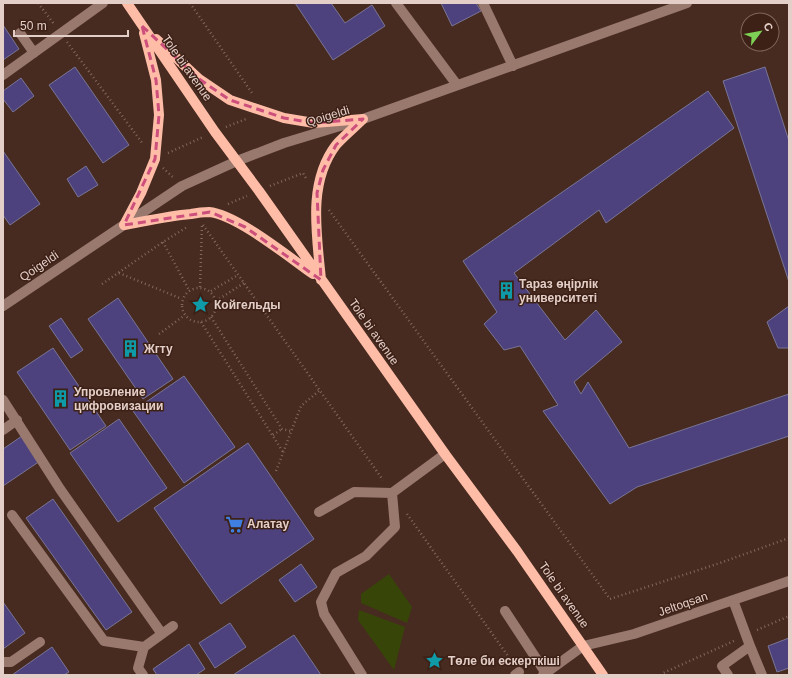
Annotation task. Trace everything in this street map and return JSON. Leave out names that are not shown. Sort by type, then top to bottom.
[{"type":"main road","name":"Tole bi avenue","points":[[127,3],[215,132],[445,454],[518,552],[603,675]]},
{"type":"main road","points":[[142,26],[199,79],[230,100],[284,118],[314,123],[363,119]]},
{"type":"main road","points":[[124,225],[141,193],[154,159],[159,115],[156,80],[142,26]]},
{"type":"main road","points":[[321,280],[316,217],[317,193],[323,170],[336,145],[363,119]]},
{"type":"main road","points":[[124,225],[182,215],[210,212],[226,217],[245,227],[266,240],[321,280]]},
{"type":"street","points":[[3,75],[103,3]]},
{"type":"street","points":[[396,3],[457,85]]},
{"type":"street","points":[[484,3],[513,66]]},
{"type":"street","name":"Qoigeldi","points":[[3,306],[182,186],[237,161],[284,143],[363,119],[687,3]]},
{"type":"street","points":[[20,33],[34,53]]},
{"type":"street","points":[[3,400],[60,489],[162,634]]},
{"type":"street","points":[[3,430],[17,420]]},
{"type":"street","points":[[319,512],[354,492],[392,493],[445,454]]},
{"type":"street","points":[[362,675],[324,614],[321,602],[336,573],[366,556],[395,527],[392,493]]},
{"type":"street","points":[[12,515],[104,641],[144,647]]},
{"type":"street","name":"Jeltoqsan","points":[[583,646],[634,634],[789,581]]},
{"type":"street","points":[[733,600],[762,675]]},
{"type":"street","points":[[505,611],[545,674],[583,646]]},
{"type":"street","points":[[143,675],[138,668],[144,647],[173,626]]},
{"type":"street","points":[[3,662],[11,662],[40,642]]},
{"type":"street","points":[[728,675],[722,666],[750,646]]},
{"type":"path","points":[[38,3],[154,159],[182,186]]},
{"type":"path","points":[[190,3],[264,111]]},
{"type":"path","points":[[303,173],[610,599],[720,563],[789,538]]},
{"type":"path","points":[[210,212],[197,221],[202,224],[392,493]]},
{"type":"path","points":[[102,284],[192,224]]},
{"type":"path","points":[[200,287],[202,224]]},
{"type":"path","points":[[163,242],[189,290]]},
{"type":"path","points":[[118,272],[182,299]]},
{"type":"path","points":[[211,291],[238,275]]},
{"type":"path","points":[[216,301],[244,283]]},
{"type":"path","points":[[200,287],[211,291],[217,307],[215,313],[211,317],[201,322],[190,319],[185,315],[182,299],[189,290],[200,287]]},
{"type":"path","points":[[159,334],[185,315]]},
{"type":"path","points":[[211,317],[282,429],[291,431]]},
{"type":"path","points":[[201,322],[283,452]]},
{"type":"path","points":[[276,471],[301,406],[320,390]]},
{"type":"path","points":[[273,435],[282,429]]},
{"type":"path","points":[[406,512],[517,674]]},
{"type":"path","points":[[661,675],[789,616]]},
{"type":"highlighted area","points":[[142,26],[199,79],[230,100],[284,118],[314,123],[363,119],[336,145],[323,170],[317,193],[321,280],[245,227],[210,212],[124,225],[155,159],[159,115],[156,80]]},
{"type":"green space","points":[[389,574],[412,607],[407,623],[361,603],[361,594]]},
{"type":"green space","points":[[359,610],[405,627],[394,670],[358,620]]},
{"type":"building","points":[[295,3],[331,3],[345,23],[372,5],[385,26],[333,60]]},
{"type":"building","points":[[441,3],[476,3],[481,11],[452,26]]},
{"type":"building","points":[[3,25],[19,49],[3,60]]},
{"type":"building","points":[[75,67],[129,145],[103,163],[49,85]]},
{"type":"building","points":[[765,67],[789,141],[789,282],[723,81]]},
{"type":"building","points":[[21,78],[34,96],[13,112],[3,99],[3,91]]},
{"type":"building","name":"Тараз өңірлік университеті","points":[[708,91],[734,128],[606,223],[599,210],[514,273],[565,340],[596,310],[622,342],[574,382],[581,394],[588,382],[629,448],[789,394],[789,436],[637,487],[610,504],[543,411],[558,405],[520,346],[504,350],[484,324],[497,312],[463,261]]},
{"type":"building","points":[[3,151],[40,204],[10,225],[3,215]]},
{"type":"building","points":[[86,166],[98,185],[78,197],[67,179]]},
{"type":"building","name":"Жгту","points":[[118,298],[173,379],[143,399],[88,319]]},
{"type":"building","points":[[789,306],[789,348],[778,348],[767,322]]},
{"type":"building","points":[[61,318],[83,350],[71,358],[49,326]]},
{"type":"building","name":"Упровление цифровизации","points":[[53,348],[106,426],[70,450],[17,372]]},
{"type":"building","points":[[184,376],[235,447],[184,483],[133,411]]},
{"type":"building","points":[[119,419],[167,488],[118,522],[70,453]]},
{"type":"building","points":[[22,436],[40,461],[3,486],[3,449]]},
{"type":"building","name":"Алатау","points":[[248,443],[314,539],[221,604],[154,508]]},
{"type":"building","points":[[53,499],[132,612],[106,630],[26,518]]},
{"type":"building","points":[[301,564],[317,587],[295,602],[279,580]]},
{"type":"building","points":[[3,602],[25,633],[3,649]]},
{"type":"building","points":[[230,623],[246,647],[215,668],[199,643]]},
{"type":"building","points":[[294,635],[321,675],[233,675]]},
{"type":"building","points":[[789,638],[789,668],[777,672],[768,646]]},
{"type":"building","points":[[189,644],[205,669],[196,675],[157,675],[153,669]]},
{"type":"building","points":[[52,647],[69,672],[64,675],[12,675]]},
{"type":"place","name":"Тараз өңірлік университеті","points":[[506,291]]},
{"type":"place","name":"Койгельды","points":[[201,305]]},
{"type":"place","name":"Жгту","points":[[131,349]]},
{"type":"place","name":"Упровление цифровизации","points":[[61,399]]},
{"type":"place","name":"Алатау","points":[[234,524]]},
{"type":"place","name":"Төле би ескерткіші","points":[[435,661]]}]
